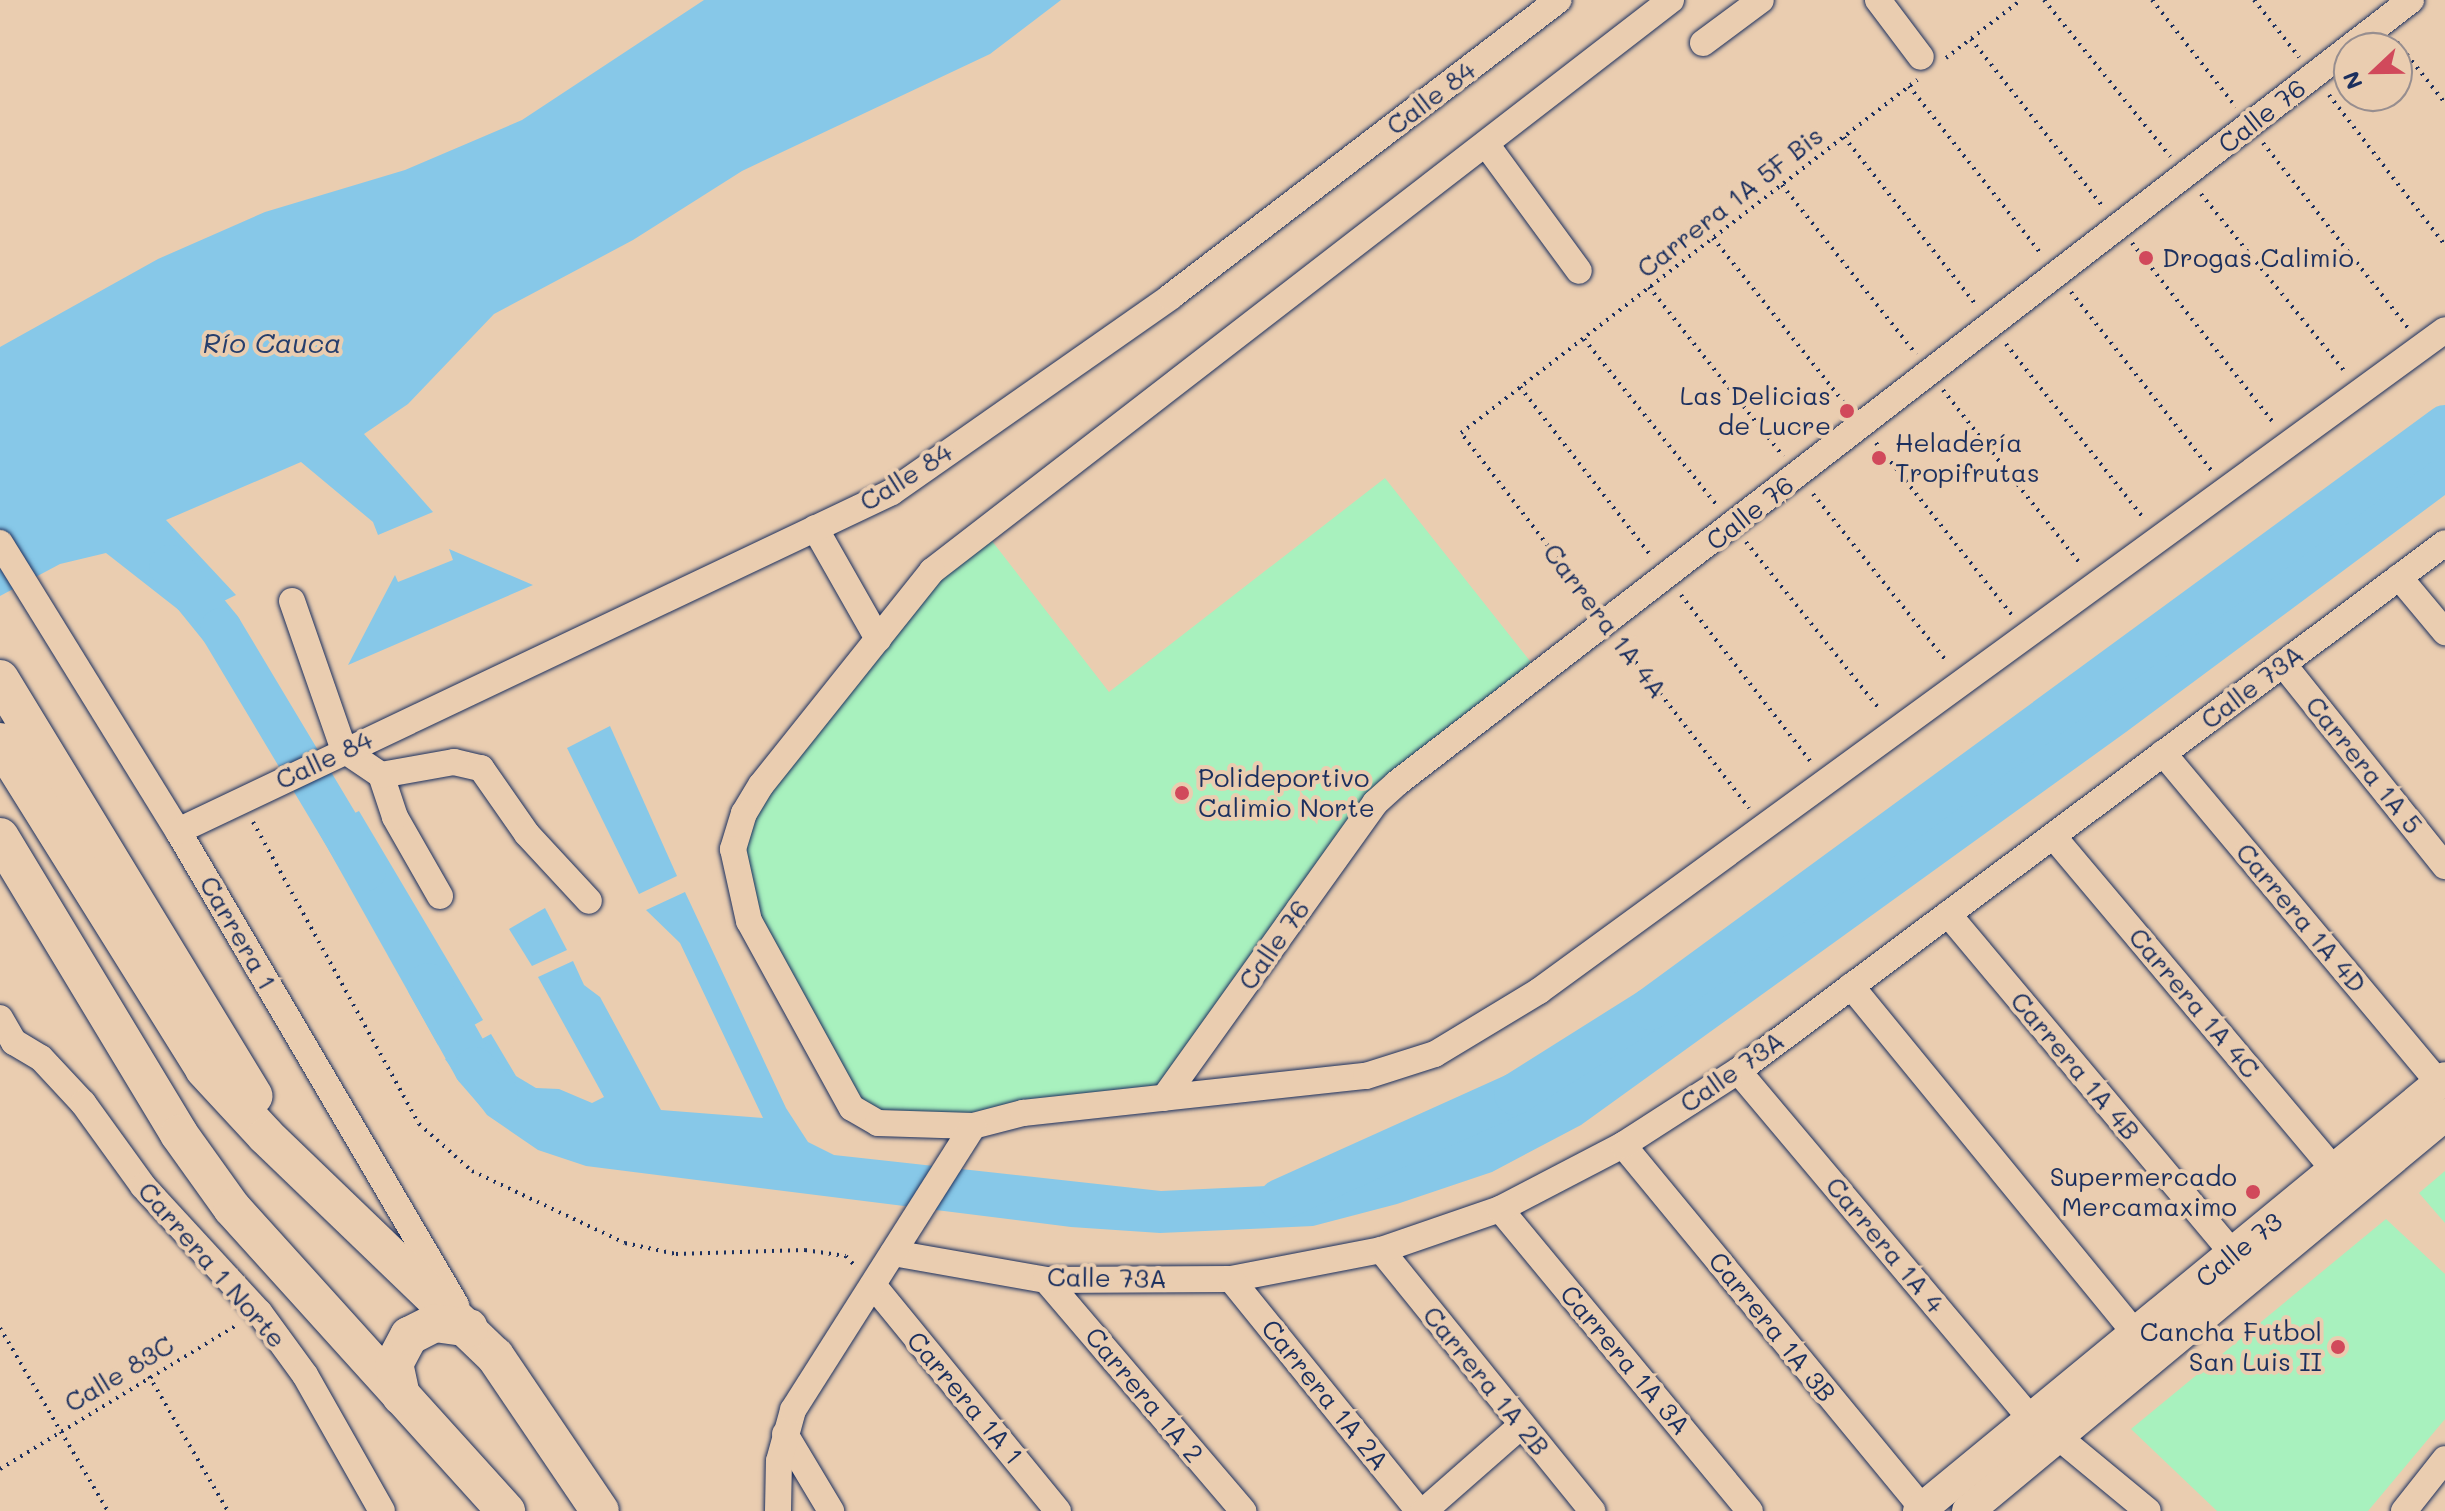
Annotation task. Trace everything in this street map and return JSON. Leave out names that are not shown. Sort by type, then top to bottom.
[{"type":"highway","points":[[0,679],[50,792]]},
{"type":"highway","points":[[0,742],[50,792]]},
{"type":"highway","name":"Carrera 1","points":[[50,792],[204,1069],[266,1136],[332,1196],[495,1356],[600,1511]]},
{"type":"highway","points":[[0,837],[179,1134],[232,1208],[506,1511]]},
{"type":"highway","points":[[401,1396],[394,1364],[409,1336],[435,1323],[469,1328]]},
{"type":"main road","name":"Calle 73","points":[[1968,1511],[2044,1427],[2136,1334],[2442,1081]]},
{"type":"main road","name":"Calle 73","points":[[1921,1510],[2044,1427],[2445,1115]]},
{"type":"street","name":"Calle 84","points":[[178,831],[241,798],[892,492],[1170,297],[1559,0]]},
{"type":"street","points":[[1671,0],[932,571],[761,785],[744,813],[733,849],[749,921],[766,957],[852,1108],[878,1123],[973,1126],[1023,1113],[1366,1076],[1435,1054],[1498,1017],[2445,330]]},
{"type":"street","points":[[1703,43],[1761,0]]},
{"type":"street","points":[[1878,0],[1926,67]]},
{"type":"street","name":"Calle 76","points":[[1164,1098],[1375,803],[2411,0]]},
{"type":"street","points":[[1486,144],[1579,271]]},
{"type":"street","points":[[815,528],[878,639]]},
{"type":"street","name":"Carrera 1","points":[[0,543],[122,747],[178,831],[469,1328]]},
{"type":"street","name":"Calle 73A","points":[[893,1253],[1046,1280],[1231,1279],[1381,1250],[1500,1209],[1623,1145],[1738,1071],[2445,543]]},
{"type":"street","points":[[2399,577],[2445,632]]},
{"type":"street","points":[[292,601],[344,750],[381,775],[395,817],[440,896]]},
{"type":"street","name":"Carrera 1A 5","points":[[2283,664],[2445,866]]},
{"type":"street","name":"Carrera 1A 4D","points":[[2163,753],[2442,1081]]},
{"type":"street","points":[[381,775],[454,762],[481,768],[527,834],[589,901]]},
{"type":"street","name":"Carrera 1A 4C","points":[[2053,836],[2335,1171]]},
{"type":"street","name":"Carrera 1A 4B","points":[[1948,914],[2233,1254]]},
{"type":"street","points":[[1851,986],[2136,1334]]},
{"type":"street","points":[[0,1018],[7,1044]]},
{"type":"street","name":"Carrera 1 Norte","points":[[7,1044],[41,1058],[83,1103],[143,1186],[259,1312],[305,1375],[382,1511]]},
{"type":"street","name":"Carrera 1A 4","points":[[1738,1071],[2044,1427],[2148,1511]]},
{"type":"street","points":[[778,1511],[785,1434],[793,1410],[973,1126]]},
{"type":"street","name":"Carrera 1A 3B","points":[[1623,1145],[1921,1510]]},
{"type":"street","name":"Carrera 1A 3A","points":[[1500,1209],[1750,1511]]},
{"type":"street","name":"Carrera 1A 2B","points":[[1381,1250],[1592,1511]]},
{"type":"street","name":"Carrera 1A 2A","points":[[1231,1279],[1422,1511]]},
{"type":"street","name":"Carrera 1A 2","points":[[1046,1280],[1243,1511]]},
{"type":"street","name":"Carrera 1A 1","points":[[873,1285],[1058,1511]]},
{"type":"street","points":[[1422,1511],[1522,1425]]},
{"type":"street","points":[[785,1434],[831,1511]]},
{"type":"street","points":[[2404,1511],[2445,1459]]},
{"type":"path","name":"Carrera 1A 5F Bis","points":[[1461,433],[1926,67],[2021,0]]},
{"type":"path","points":[[2152,0],[2410,330]]},
{"type":"path","points":[[2254,0],[2445,245]]},
{"type":"path","points":[[2382,22],[2445,103]]},
{"type":"path","name":"Carrera 1A 4A","points":[[1461,433],[1749,808]]},
{"type":"path","points":[[241,798],[419,1124],[472,1171],[625,1243],[676,1254],[805,1250],[846,1256],[873,1285]]},
{"type":"path","name":"Calle 83C","points":[[0,1469],[259,1312]]},
{"type":"path","points":[[0,1328],[108,1511]]},
{"type":"path","points":[[149,1376],[228,1511]]},
{"type":"green space","name":"Polideportivo Calimio Norte","points":[[1385,478],[1541,675],[1397,783],[1164,1098],[1023,1113],[862,1115],[749,921],[744,813],[878,639],[985,532],[1109,692]]},
{"type":"green space","points":[[2445,1171],[2445,1223],[2419,1193]]},
{"type":"green space","name":"Cancha Futbol San Luis II","points":[[2386,1219],[2445,1274],[2445,1419],[2368,1511],[2217,1511],[2131,1429]]},
{"type":"water","name":"Río Cauca","points":[[704,0],[1061,0],[990,54],[742,171],[633,240],[494,314],[408,404],[364,434],[433,512],[378,535],[373,522],[301,462],[166,520],[236,595],[189,618],[106,553],[60,564],[0,596],[0,347],[158,259],[265,212],[405,170],[522,120]]},
{"type":"water","points":[[2445,442],[2445,495],[2126,732],[1581,1125],[1492,1172],[1397,1204],[1313,1226],[1160,1233],[1071,1227],[586,1166],[538,1150],[487,1115],[445,1059],[491,1034],[516,1076],[536,1088],[559,1089],[592,1103],[604,1097],[538,977],[573,961],[584,985],[600,997],[661,1110],[763,1118],[680,943],[646,910],[685,892],[786,1108],[808,1142],[834,1155],[1161,1191],[1306,1184],[1385,1163],[1475,1133],[1558,1089]]},
{"type":"water","points":[[449,549],[533,585],[348,665],[395,575],[398,582],[453,560]]},
{"type":"water","points":[[610,726],[677,876],[639,894],[567,748]]},
{"type":"water","points":[[359,811],[483,1020],[438,1045],[318,831]]},
{"type":"water","points":[[545,908],[567,950],[532,966],[509,929]]},
{"type":"waterway","points":[[1280,1200],[1515,1094],[1650,1009],[2445,426]]},
{"type":"waterway","points":[[170,566],[221,629],[365,870]]},
{"type":"waterway","points":[[428,984],[475,1068],[497,1093]]},
{"type":"place","name":"Drogas Calimio","points":[[2146,258]]},
{"type":"place","name":"Las Delicias de Lucre","points":[[1847,411]]},
{"type":"place","name":"Heladería Tropifrutas","points":[[1879,458]]},
{"type":"place","name":"Polideportivo Calimio Norte","points":[[1182,793]]},
{"type":"place","name":"Supermercado Mercamaximo","points":[[2253,1192]]},
{"type":"place","name":"Cancha Futbol San Luis II","points":[[2338,1347]]}]
